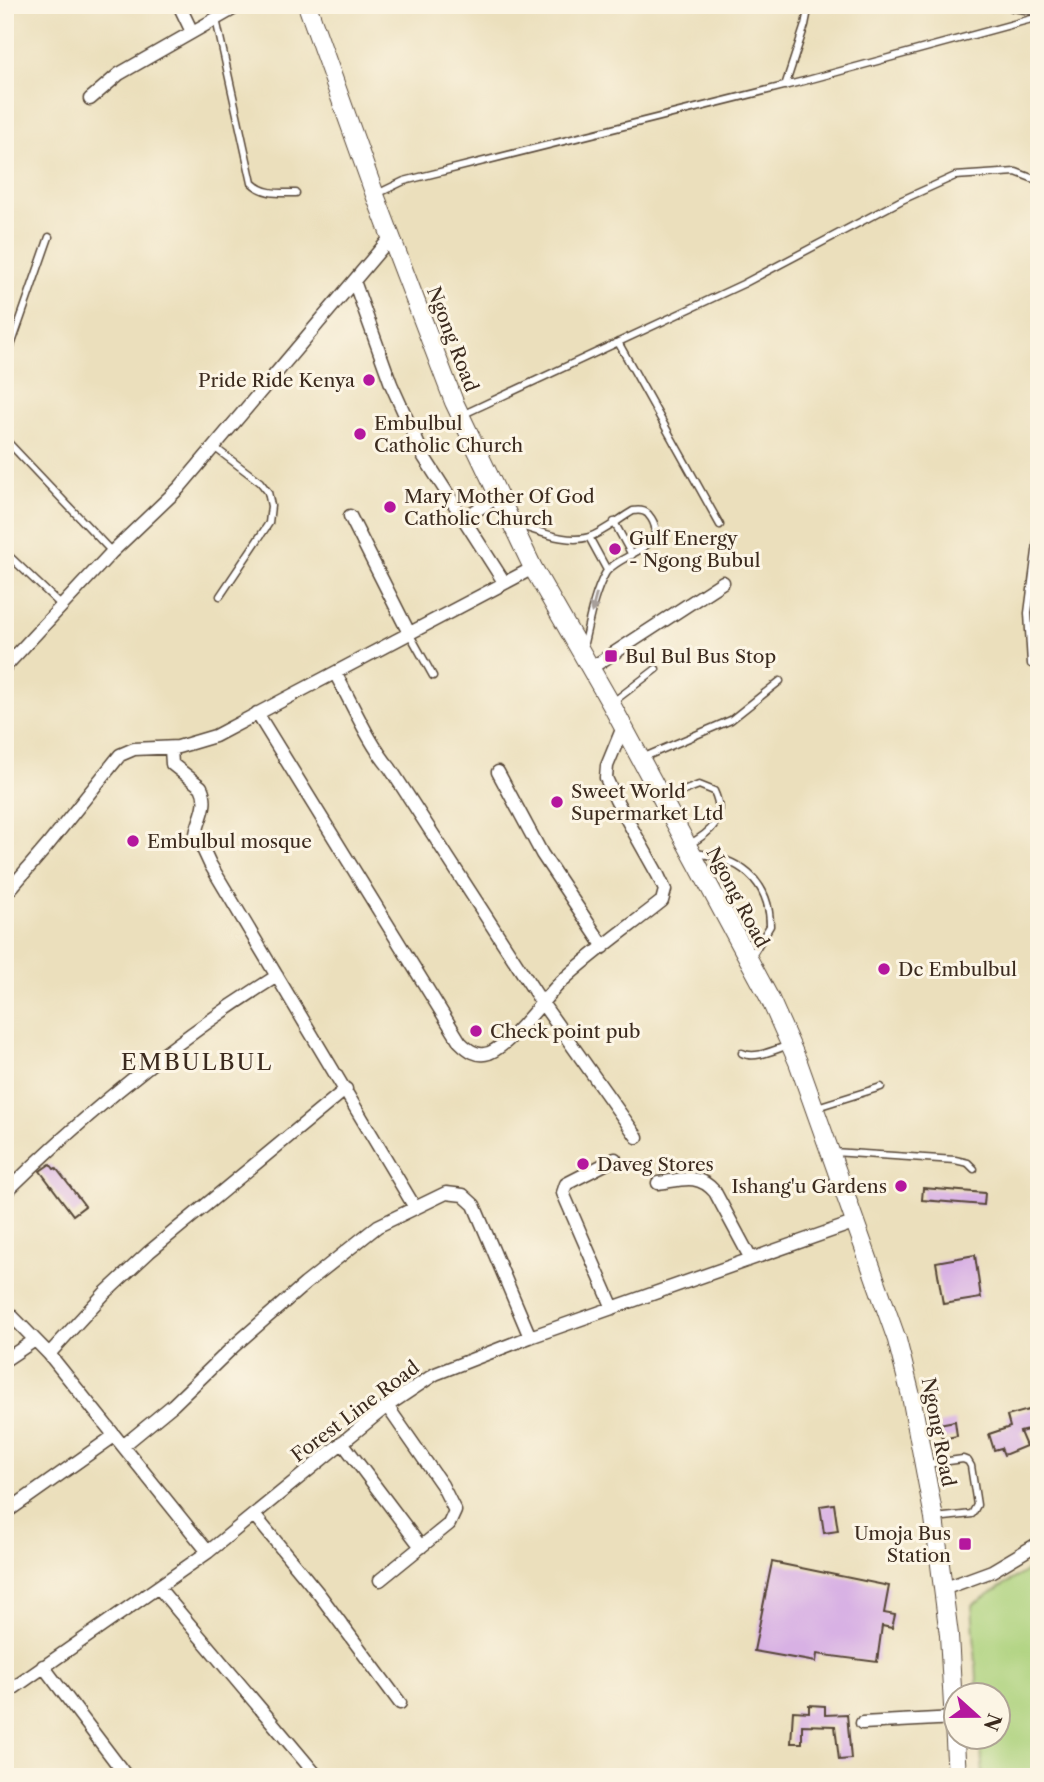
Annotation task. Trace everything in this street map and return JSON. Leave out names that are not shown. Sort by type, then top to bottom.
[{"type":"main road","name":"Ngong Road","points":[[307,5],[375,195],[461,416],[533,569],[592,668],[770,999],[791,1044],[897,1340],[934,1518],[951,1680]]},
{"type":"main road","name":"Ngong Road","points":[[956,1750],[957,1777]]},
{"type":"street","points":[[179,5],[192,32]]},
{"type":"street","points":[[90,99],[119,74],[240,5]]},
{"type":"street","points":[[1013,5],[1039,9]]},
{"type":"street","points":[[5,667],[112,552],[179,488],[391,237]]},
{"type":"street","points":[[354,281],[404,416],[424,457],[504,582]]},
{"type":"street","points":[[464,518],[499,496]]},
{"type":"street","points":[[350,516],[409,633]]},
{"type":"street","points":[[5,895],[120,755],[134,749],[171,749],[205,740],[533,569]]},
{"type":"street","points":[[592,668],[723,582]]},
{"type":"street","points":[[335,673],[376,751],[390,768],[542,1003],[637,1137]]},
{"type":"street","points":[[257,713],[460,1042],[471,1051],[483,1054],[490,1052],[515,1032],[562,981],[662,901],[665,890],[606,778],[607,766],[623,727]]},
{"type":"street","points":[[171,749],[171,760],[175,767],[204,792],[205,808],[196,834],[207,858],[414,1206]]},
{"type":"street","points":[[498,772],[542,854],[604,947]]},
{"type":"street","points":[[5,1193],[78,1125],[165,1054],[220,1012],[277,976]]},
{"type":"street","points":[[49,1354],[136,1263],[345,1089]]},
{"type":"street","points":[[613,1308],[562,1193],[566,1184],[615,1159]]},
{"type":"street","points":[[657,1184],[698,1179],[707,1183],[715,1192],[751,1259]]},
{"type":"street","points":[[5,1513],[173,1405],[234,1346],[305,1284],[378,1226],[414,1206],[446,1193],[458,1193],[471,1200],[530,1337]]},
{"type":"street","name":"Forest Line Road","points":[[5,1694],[208,1552],[387,1406],[435,1374],[530,1337],[856,1222]]},
{"type":"street","points":[[5,1309],[49,1354],[208,1552]]},
{"type":"street","points":[[5,1360],[35,1340]]},
{"type":"street","points":[[380,1580],[449,1524],[454,1516],[454,1507],[442,1485],[387,1406]]},
{"type":"street","points":[[342,1442],[421,1547]]},
{"type":"street","points":[[254,1515],[319,1594],[400,1703]]},
{"type":"street","points":[[943,1589],[992,1571],[1039,1544]]},
{"type":"street","points":[[158,1587],[318,1777]]},
{"type":"street","points":[[43,1667],[127,1777]]},
{"type":"street","points":[[862,1723],[942,1719]]},
{"type":"lane","points":[[785,86],[809,5]]},
{"type":"lane","points":[[375,195],[404,181],[785,86],[1039,17]]},
{"type":"lane","points":[[216,19],[251,183],[270,193],[296,193]]},
{"type":"lane","points":[[461,416],[743,284],[902,200],[955,176],[1016,172],[1039,181]]},
{"type":"lane","points":[[5,363],[49,237]]},
{"type":"lane","points":[[618,342],[720,525]]},
{"type":"lane","points":[[5,439],[112,552]]},
{"type":"lane","points":[[214,447],[260,482],[268,492],[271,506],[269,523],[220,596]]},
{"type":"lane","points":[[512,524],[561,537],[589,537],[633,511],[647,513],[656,530],[655,537],[607,570],[598,587],[582,651]]},
{"type":"lane","points":[[614,522],[632,555]]},
{"type":"lane","points":[[1031,664],[1028,613],[1039,528]]},
{"type":"lane","points":[[589,537],[607,570]]},
{"type":"lane","points":[[5,552],[62,606]]},
{"type":"lane","points":[[409,633],[433,676]]},
{"type":"lane","points":[[611,704],[656,670]]},
{"type":"lane","points":[[639,759],[731,720],[780,681]]},
{"type":"lane","points":[[661,799],[699,785],[713,791],[718,801],[719,813],[715,825],[688,849]]},
{"type":"lane","points":[[688,849],[719,856],[737,865],[751,875],[766,899],[770,926],[748,961]]},
{"type":"lane","points":[[742,1053],[748,1056],[757,1055],[791,1044]]},
{"type":"lane","points":[[815,1107],[881,1087]]},
{"type":"lane","points":[[831,1152],[955,1160],[968,1163],[974,1169]]},
{"type":"lane","points":[[925,1465],[963,1459],[971,1465],[976,1510],[972,1514],[934,1518]]},
{"type":"green space","points":[[1039,1563],[1039,1777],[983,1777],[981,1750],[1012,1750],[1012,1680],[977,1680],[972,1605]]},
{"type":"building","points":[[50,1164],[85,1206],[73,1215],[40,1171]]},
{"type":"building","points":[[923,1188],[985,1193],[984,1205],[922,1200]]},
{"type":"building","points":[[975,1255],[981,1298],[943,1304],[936,1262]]},
{"type":"building","points":[[1039,1407],[1039,1427],[1020,1432],[1026,1446],[1004,1455],[1001,1448],[994,1450],[989,1434],[1010,1427],[1007,1416]]},
{"type":"building","points":[[955,1421],[957,1436],[942,1439],[939,1424]]},
{"type":"building","points":[[834,1504],[838,1531],[824,1533],[820,1506]]},
{"type":"building","points":[[772,1562],[889,1586],[884,1613],[895,1615],[892,1628],[882,1626],[877,1662],[817,1654],[816,1662],[754,1651]]},
{"type":"building","points":[[809,1705],[825,1706],[825,1715],[847,1714],[851,1759],[839,1760],[835,1726],[802,1725],[802,1743],[791,1743],[793,1711],[809,1712]]},
{"type":"place","name":"Pride Ride Kenya","points":[[369,380]]},
{"type":"place","name":"Embulbul Catholic Church","points":[[360,434]]},
{"type":"place","name":"Mary Mother Of God Catholic Church","points":[[390,507]]},
{"type":"place","name":"Gulf Energy - Ngong Bubul","points":[[615,549]]},
{"type":"place","name":"Bul Bul Bus Stop","points":[[611,656]]},
{"type":"place","name":"Sweet World Supermarket Ltd","points":[[557,802]]},
{"type":"place","name":"Embulbul mosque","points":[[133,841]]},
{"type":"place","name":"Dc Embulbul","points":[[884,969]]},
{"type":"place","name":"Check point pub","points":[[476,1031]]},
{"type":"place","name":"Daveg Stores","points":[[583,1164]]},
{"type":"place","name":"Ishang'u Gardens","points":[[901,1186]]},
{"type":"place","name":"Umoja Bus Station","points":[[965,1544]]},
{"type":"district","name":"EMBULBUL","points":[[197,1062]]}]
